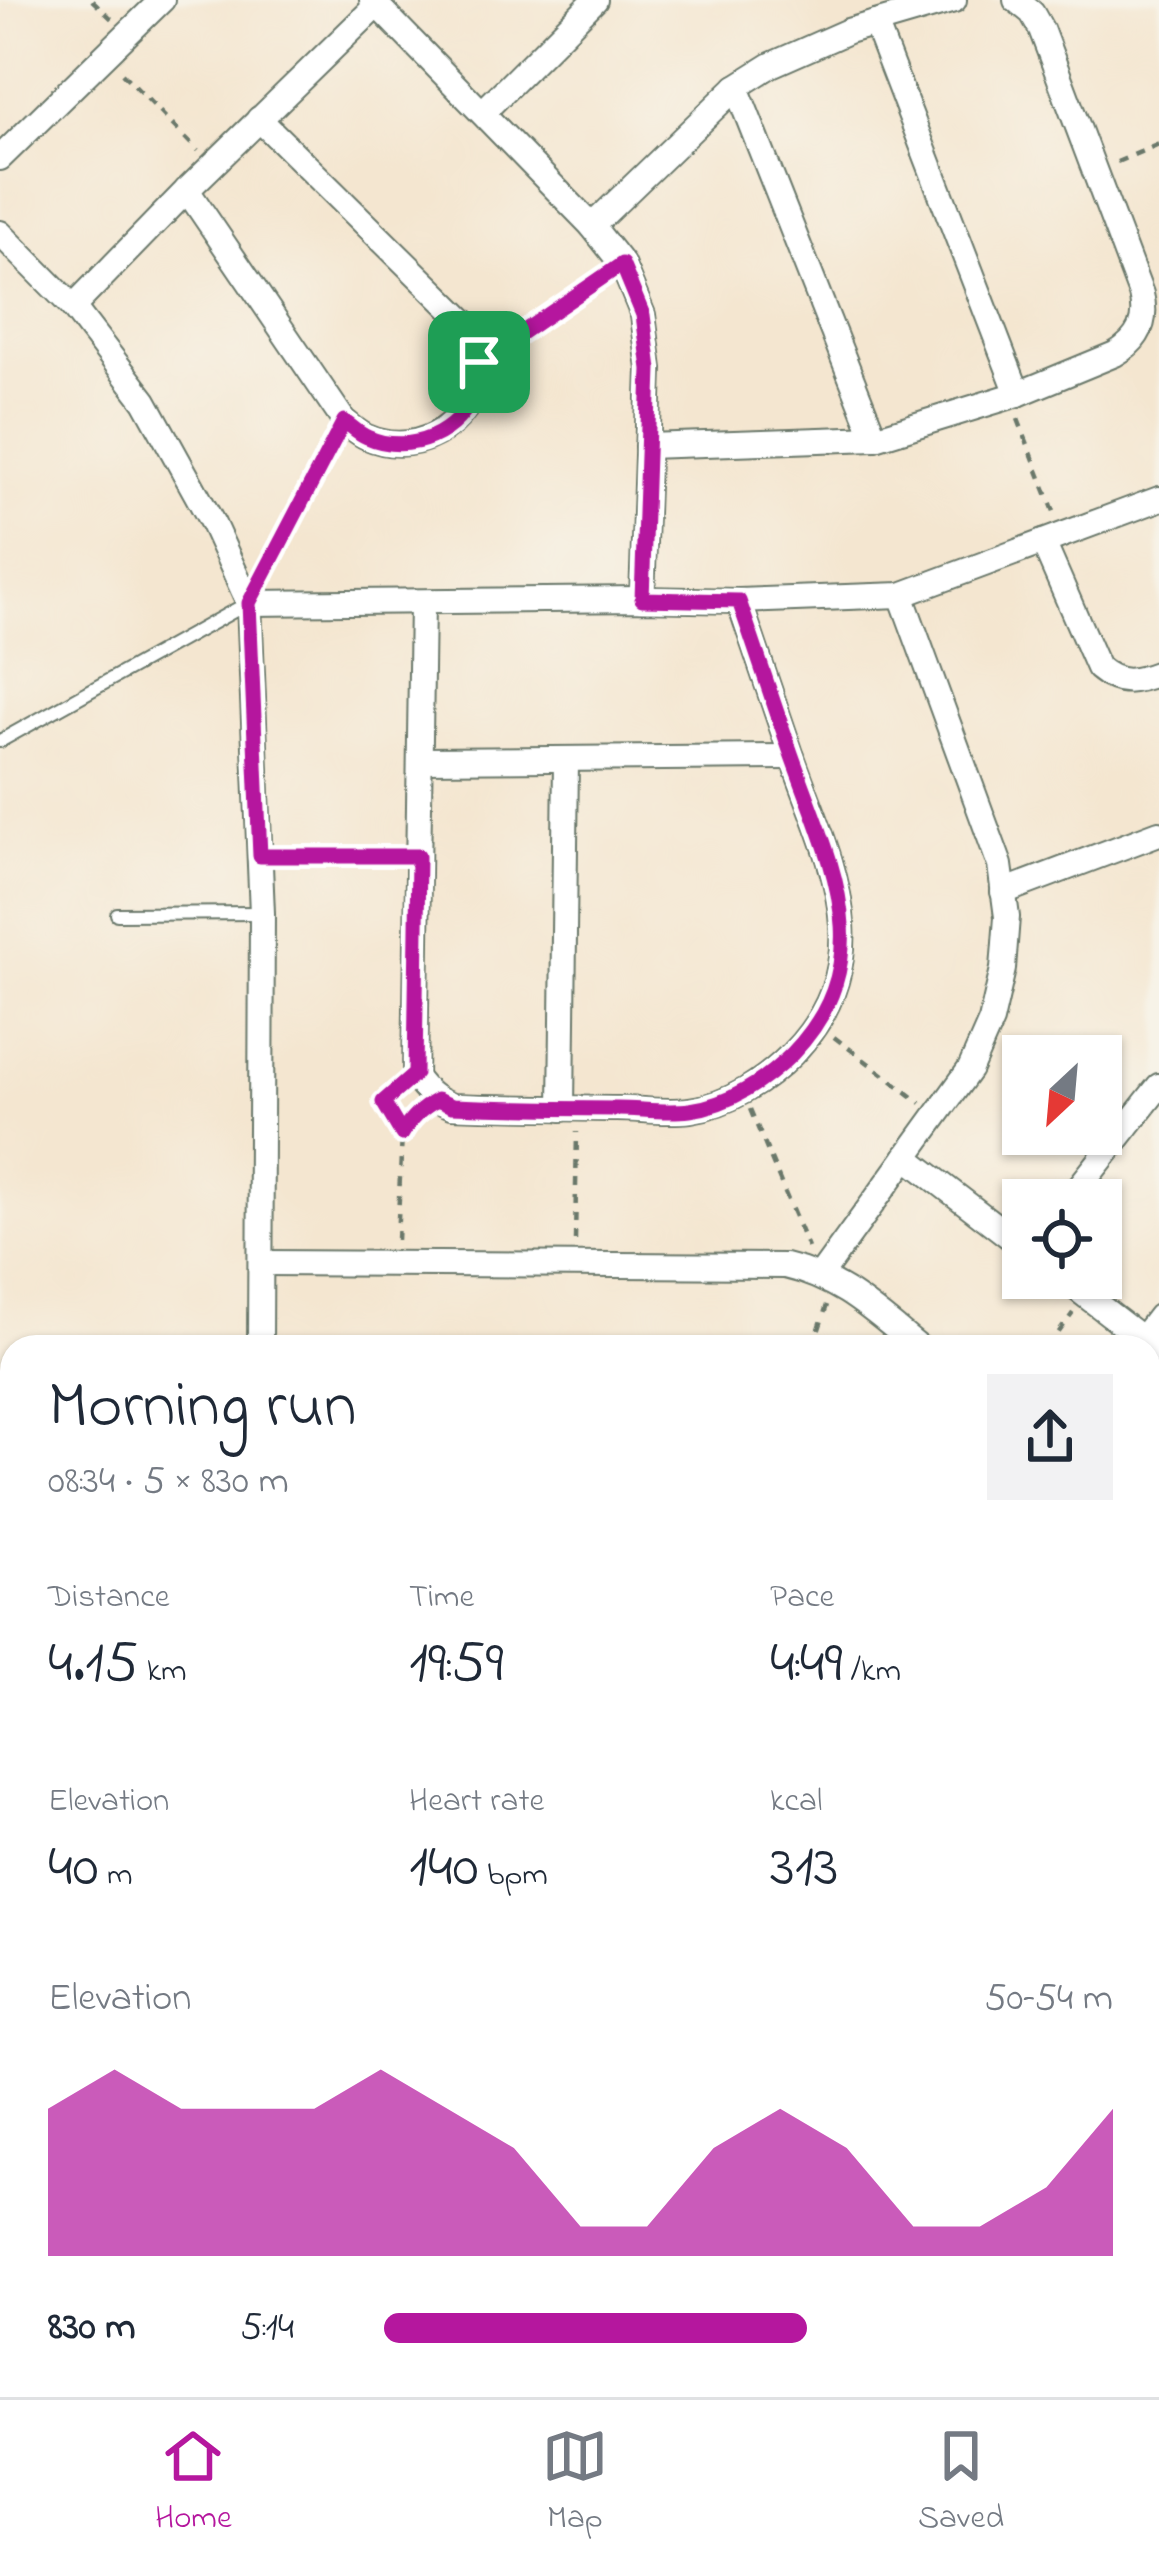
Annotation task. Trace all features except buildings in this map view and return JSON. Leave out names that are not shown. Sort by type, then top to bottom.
[{"type":"street","points":[[0,158],[162,0]]},
{"type":"street","points":[[483,112],[595,0]]},
{"type":"street","points":[[592,226],[736,87],[771,65],[848,31],[954,0]]},
{"type":"street","points":[[647,446],[874,438],[1013,395],[1128,346],[1143,323],[1141,294],[1041,29],[1016,0]]},
{"type":"street","points":[[73,307],[374,3],[592,226],[622,264],[643,315],[650,369],[642,599]]},
{"type":"street","points":[[875,23],[1013,395]]},
{"type":"street","points":[[736,87],[874,438]]},
{"type":"street","points":[[187,190],[344,421],[365,437],[392,444],[419,442],[444,431],[464,413],[476,389],[479,362],[476,341],[466,323],[260,119]]},
{"type":"street","points":[[0,233],[73,307],[145,401],[213,524],[249,603],[262,913],[260,1335]]},
{"type":"street","points":[[249,603],[901,596],[1159,499]]},
{"type":"street","points":[[1053,539],[1098,668],[1121,682],[1159,674]]},
{"type":"street","points":[[827,1279],[970,1069],[991,1021],[1004,969],[1006,917],[1000,865],[901,596]]},
{"type":"street","points":[[422,602],[415,1074],[424,1090],[452,1106],[692,1110],[743,1093],[774,1072],[806,1039],[829,999],[842,955],[843,910],[833,865],[739,601]]},
{"type":"street","points":[[420,760],[792,757]]},
{"type":"street","points":[[566,759],[570,1109]]},
{"type":"street","points":[[1004,892],[1159,832]]},
{"type":"street","points":[[1086,1179],[1159,1086]]},
{"type":"street","points":[[906,1157],[1002,1231]]},
{"type":"street","points":[[262,1263],[784,1267],[827,1279],[902,1335]]},
{"type":"street","points":[[1090,1299],[1136,1335]]},
{"type":"lane","points":[[0,741],[249,603]]},
{"type":"lane","points":[[117,914],[262,913]]},
{"type":"path","points":[[105,56],[212,165]]},
{"type":"path","points":[[1095,171],[1159,144]]},
{"type":"path","points":[[479,362],[622,264]]},
{"type":"path","points":[[1013,395],[1053,539]]},
{"type":"path","points":[[249,603],[344,421]]},
{"type":"path","points":[[260,856],[418,856]]},
{"type":"path","points":[[815,1023],[937,1115]]},
{"type":"path","points":[[402,1134],[383,1102],[415,1074]]},
{"type":"path","points":[[743,1093],[827,1279],[815,1335]]},
{"type":"path","points":[[396,1264],[402,1134],[422,1108],[437,1100]]},
{"type":"path","points":[[570,1109],[575,1265]]},
{"type":"path","points":[[1057,1335],[1084,1299]]},
{"type":"route","points":[[622,264],[643,315],[650,369],[642,599],[739,601],[833,865],[843,910],[842,955],[829,999],[806,1039],[774,1072],[743,1093],[692,1110],[452,1106],[437,1100],[422,1108],[402,1134],[383,1102],[415,1074],[418,856],[260,856],[249,603],[344,421],[365,437],[392,444],[419,442],[444,431],[464,413],[476,389],[479,362],[622,264]]}]
